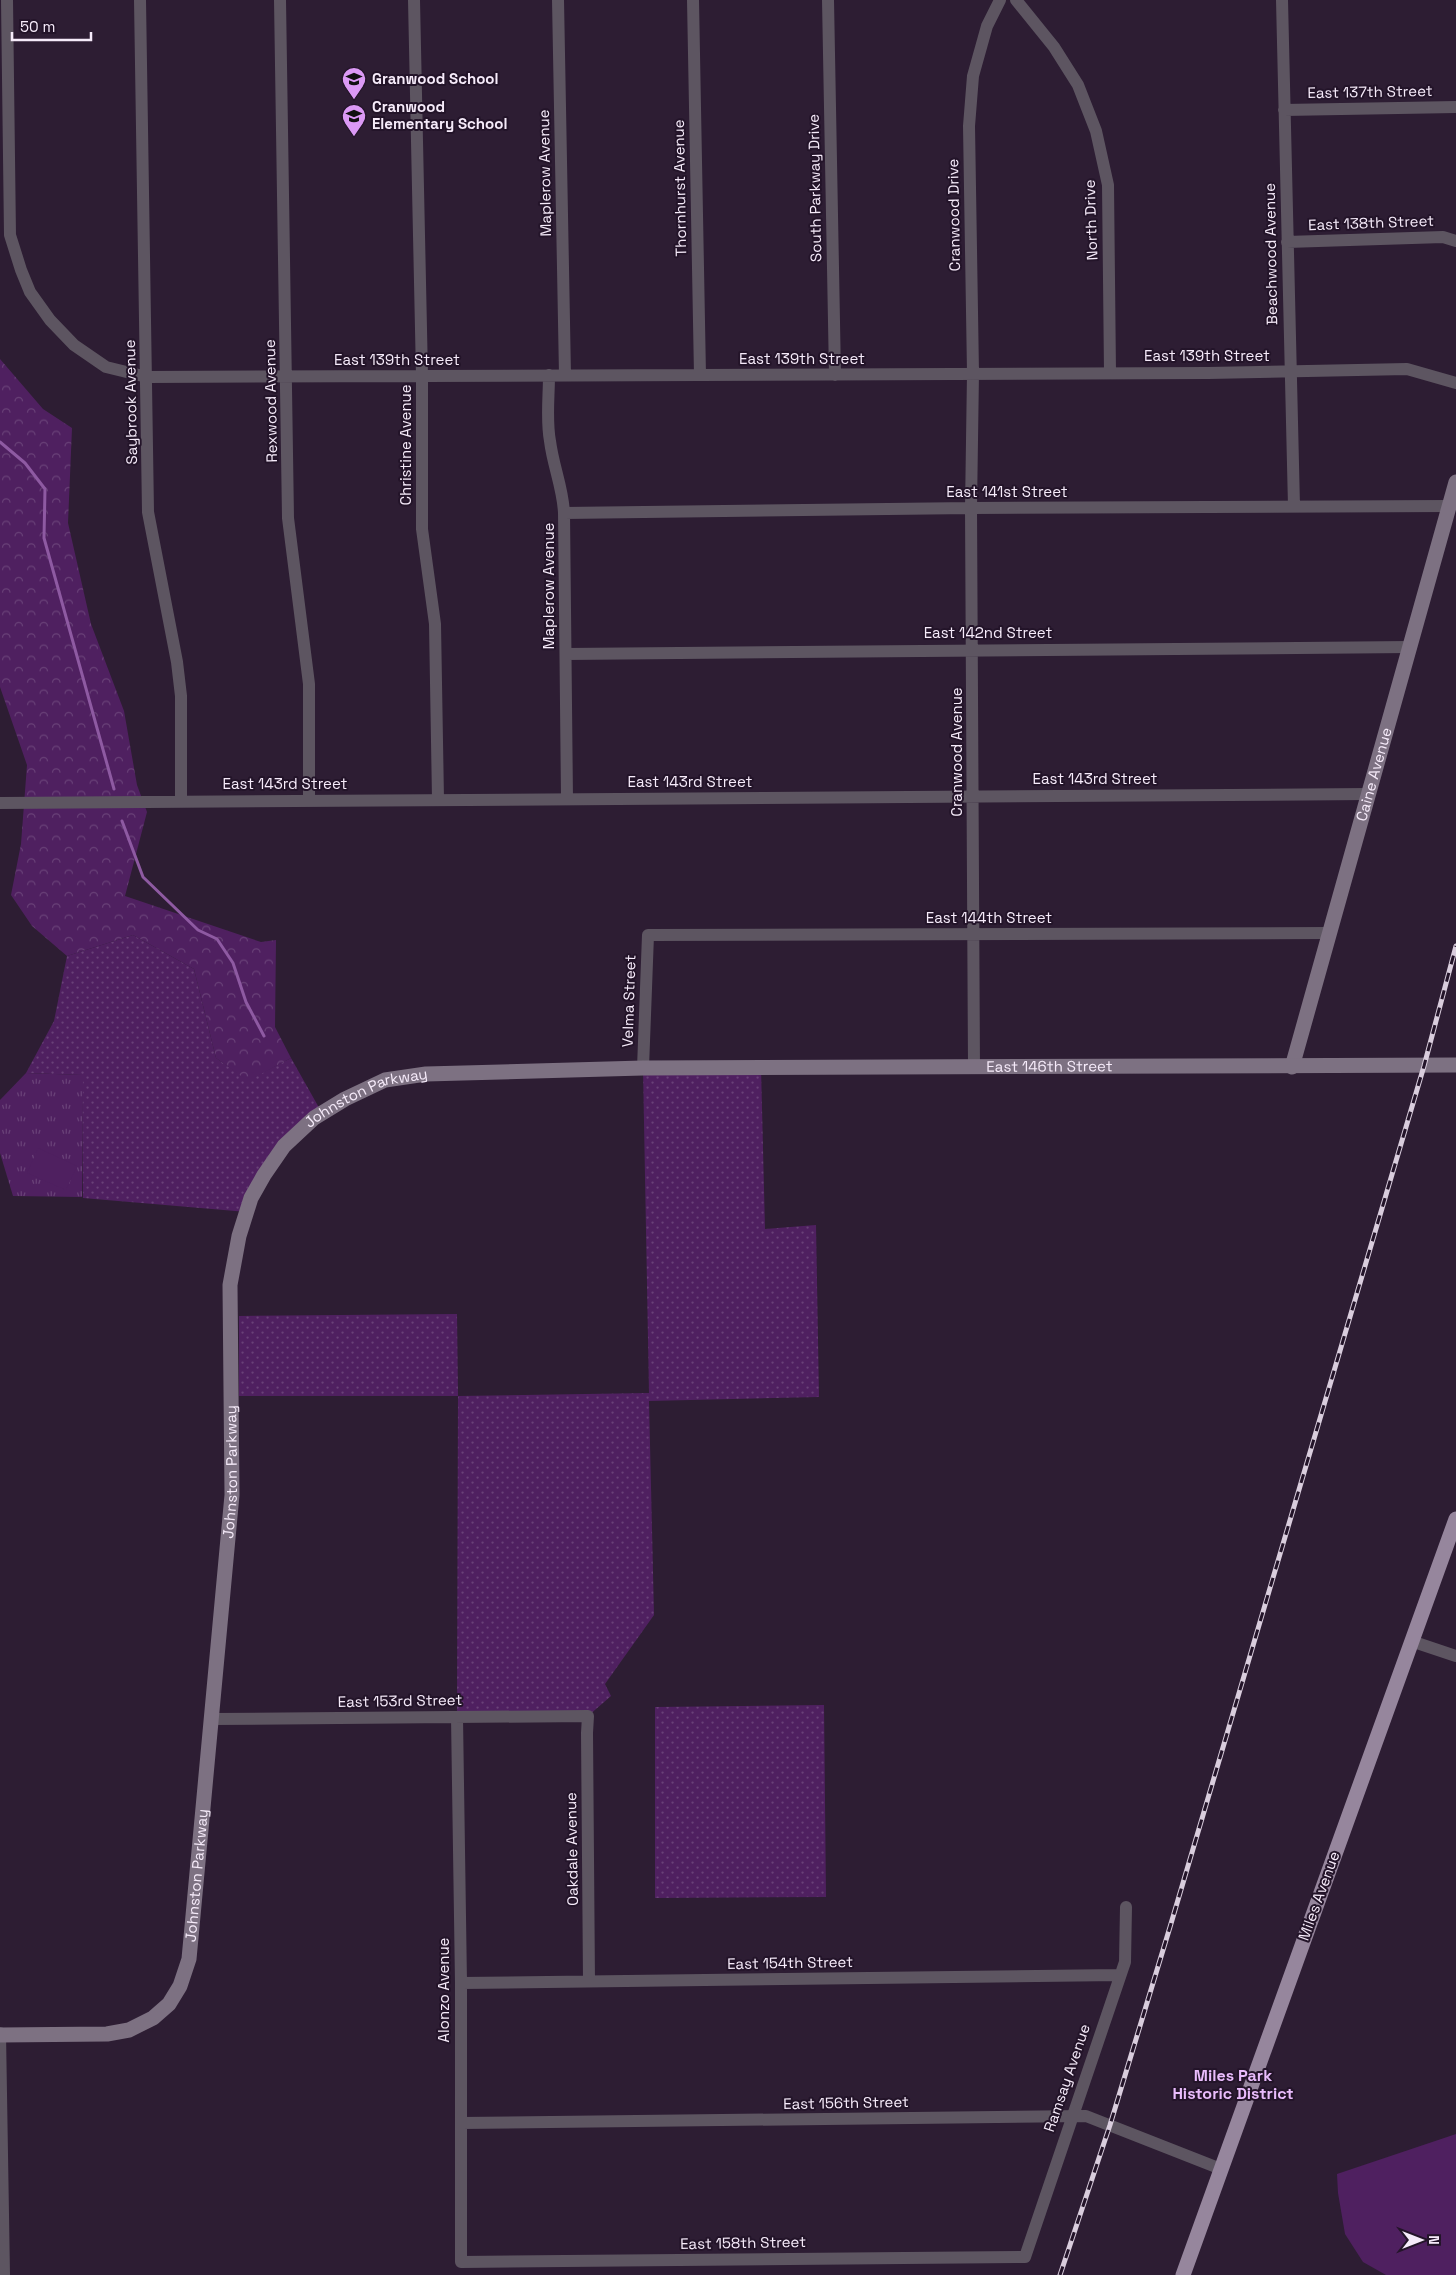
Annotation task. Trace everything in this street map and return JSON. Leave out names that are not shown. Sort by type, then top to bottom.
[{"type":"main road","name":"Miles Avenue","points":[[1183,2275],[1410,1641],[1456,1519]]},
{"type":"street","name":"East 139th Street","points":[[7,0],[10,234],[30,292],[50,320],[74,345],[106,367],[147,377],[835,375],[1407,370],[1456,383]]},
{"type":"street","name":"Saybrook Avenue","points":[[140,0],[148,512],[177,662],[180,687],[181,801]]},
{"type":"street","name":"Rexwood Avenue","points":[[280,0],[288,518],[309,684],[309,800]]},
{"type":"street","name":"Christine Avenue","points":[[414,0],[422,376],[422,529],[436,631],[438,799]]},
{"type":"street","name":"Maplerow Avenue","points":[[558,0],[565,375]]},
{"type":"street","name":"Thornhurst Avenue","points":[[693,0],[700,375]]},
{"type":"street","name":"South Parkway Drive","points":[[828,0],[835,375]]},
{"type":"street","name":"Cranwood Drive","points":[[972,435],[974,374],[969,126],[974,76],[987,26],[1000,0]]},
{"type":"street","name":"North Drive","points":[[1016,0],[1054,47],[1078,85],[1096,131],[1108,184],[1110,373]]},
{"type":"street","name":"Beachwood Avenue","points":[[1282,0],[1294,506]]},
{"type":"street","name":"East 137th Street","points":[[1284,110],[1456,107]]},
{"type":"street","name":"East 138th Street","points":[[1287,242],[1443,237],[1456,241]]},
{"type":"street","name":"Maplerow Avenue","points":[[549,375],[549,438],[552,458],[563,494],[564,513],[567,798]]},
{"type":"street","name":"Cranwood Avenue","points":[[972,435],[974,1068]]},
{"type":"street","name":"Caine Avenue","points":[[1292,1067],[1456,482]]},
{"type":"street","name":"East 141st Street","points":[[564,513],[971,508],[1449,506]]},
{"type":"street","name":"East 142nd Street","points":[[566,654],[1410,647]]},
{"type":"street","name":"East 143rd Street","points":[[6,802],[1369,794]]},
{"type":"street","name":"East 144th Street","points":[[648,936],[1330,933]]},
{"type":"street","name":"Velma Street","points":[[642,1068],[648,936]]},
{"type":"street","name":"East 146th Street","points":[[642,1068],[1456,1065]]},
{"type":"street","name":"Johnston Parkway","points":[[0,2034],[108,2034],[129,2030],[153,2018],[169,2004],[180,1986],[189,1959],[232,1495],[230,1285],[239,1236],[251,1198],[264,1175],[284,1146],[314,1118],[345,1099],[385,1080],[426,1074],[642,1068]]},
{"type":"street","points":[[1410,1641],[1456,1656]]},
{"type":"street","name":"East 153rd Street","points":[[212,1719],[588,1716]]},
{"type":"street","name":"Oakdale Avenue","points":[[588,1716],[589,1981]]},
{"type":"street","name":"Alonzo Avenue","points":[[457,1717],[461,1983],[461,2262]]},
{"type":"street","name":"Ramsay Avenue","points":[[1025,2257],[1125,1962],[1126,1907]]},
{"type":"street","name":"East 154th Street","points":[[461,1983],[1119,1976]]},
{"type":"street","points":[[0,2034],[4,2275]]},
{"type":"street","name":"East 156th Street","points":[[461,2123],[1086,2116],[1221,2169]]},
{"type":"street","name":"East 158th Street","points":[[461,2262],[1025,2257]]},
{"type":"green space","points":[[0,359],[43,409],[72,428],[68,523],[91,624],[124,711],[137,785],[147,812],[125,896],[261,942],[276,940],[275,1027],[291,1058],[248,1081],[216,1058],[194,969],[133,935],[67,956],[32,926],[11,895],[21,844],[27,765],[0,687]]},
{"type":"green space","points":[[133,935],[194,969],[216,1058],[248,1080],[291,1058],[322,1113],[284,1146],[247,1212],[83,1198],[82,1075],[26,1073],[54,1021],[67,956]]},
{"type":"green space","points":[[643,1068],[761,1068],[765,1229],[816,1225],[819,1397],[649,1401],[654,1615],[605,1684],[611,1696],[588,1716],[457,1717],[458,1396],[649,1393]]},
{"type":"green space","points":[[26,1073],[83,1075],[82,1197],[13,1196],[0,1153],[0,1100]]},
{"type":"green space","points":[[38,1148],[77,1166],[66,1190],[27,1173]]},
{"type":"green space","points":[[457,1314],[458,1396],[239,1396],[239,1316]]},
{"type":"green space","points":[[824,1705],[826,1897],[655,1898],[655,1707]]},
{"type":"green space","points":[[1456,2134],[1456,2275],[1386,2275],[1363,2262],[1345,2234],[1338,2193],[1337,2174]]},
{"type":"waterway","points":[[0,442],[25,463],[45,489],[44,538],[114,789]]},
{"type":"waterway","points":[[122,821],[143,877],[198,930],[217,939],[233,963],[246,1002],[264,1036]]},
{"type":"railway","points":[[1060,2275],[1110,2125],[1170,1927],[1424,1066],[1456,946]]},
{"type":"place","name":"Granwood School","points":[[354,100]]},
{"type":"place","name":"Cranwood Elementary School","points":[[354,137]]},
{"type":"district","name":"Miles Park Historic District","points":[[1233,2084]]}]
